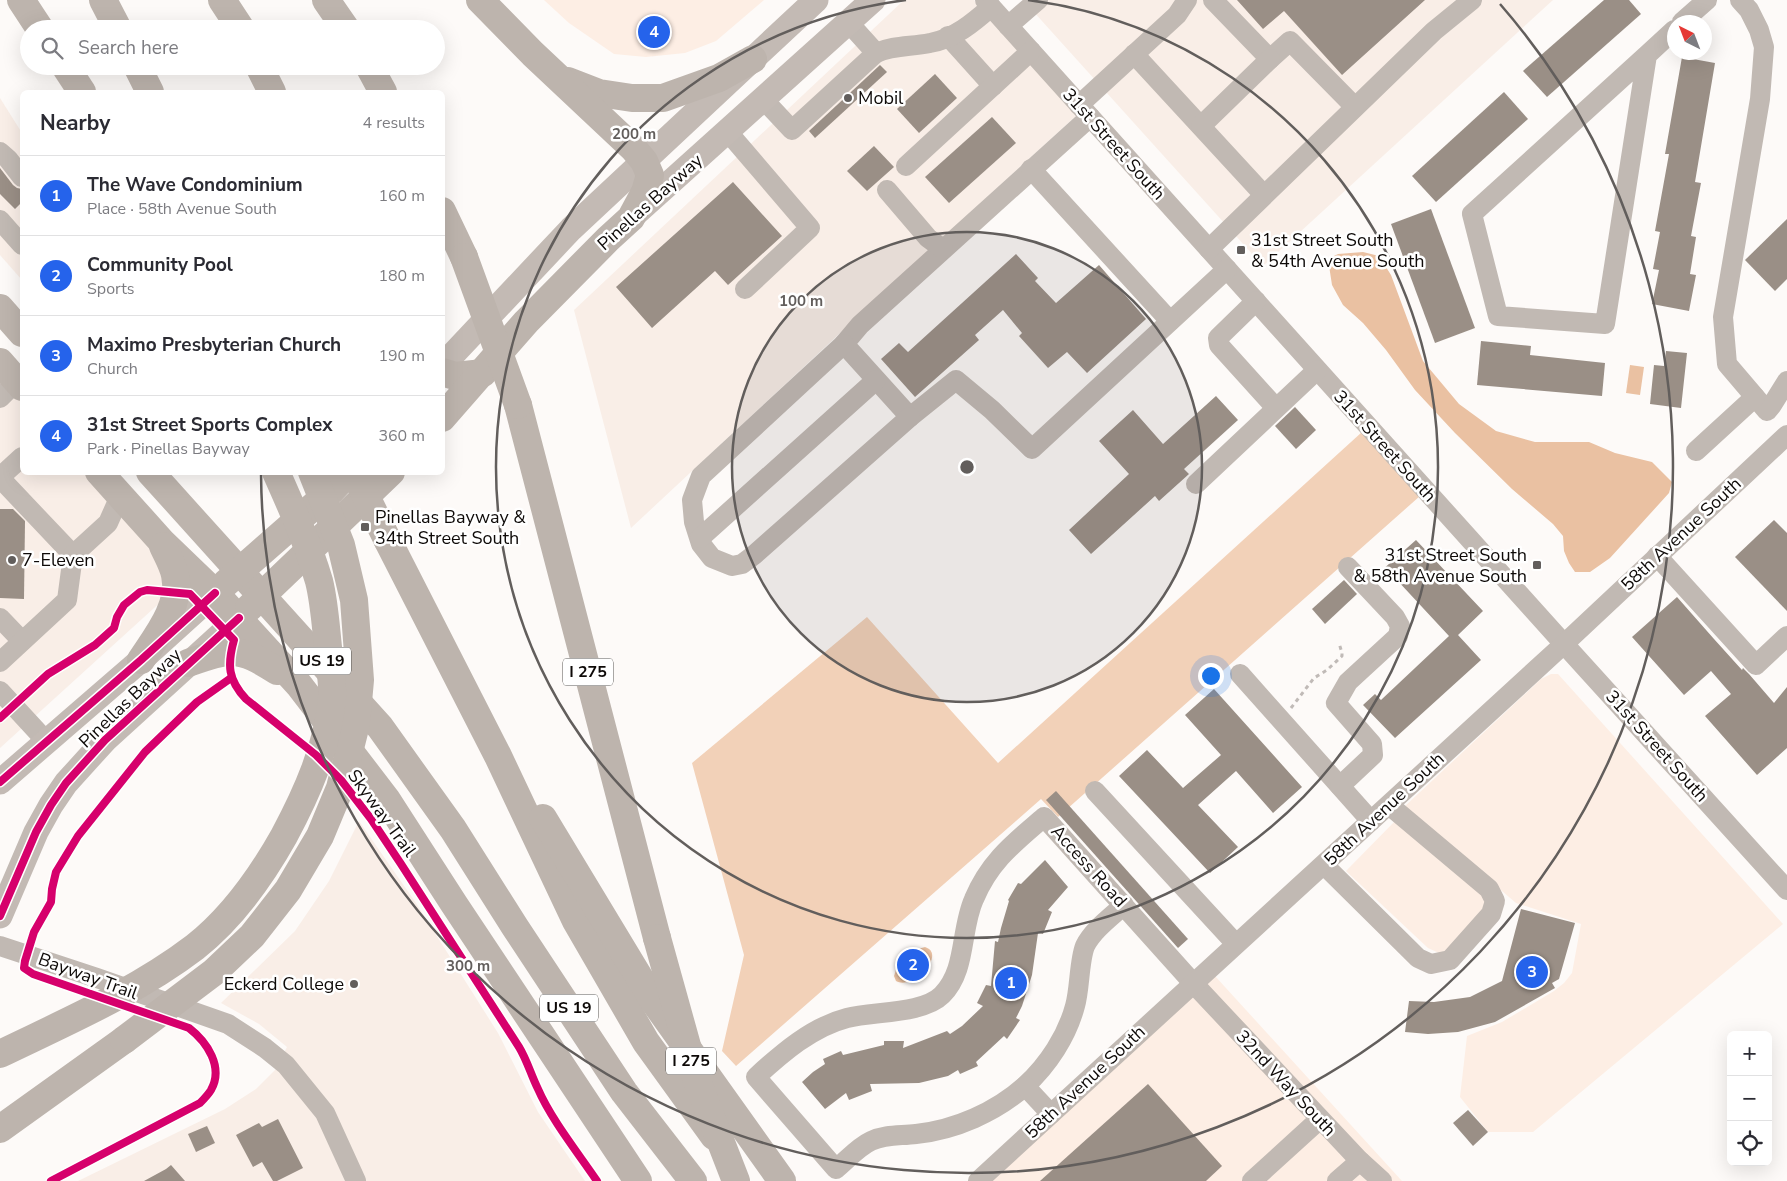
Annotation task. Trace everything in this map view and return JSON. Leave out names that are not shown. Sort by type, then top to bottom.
[{"type":"highway","points":[[20,0],[34,20]]},
{"type":"highway","points":[[103,0],[113,20]]},
{"type":"highway","points":[[222,0],[235,20]]},
{"type":"highway","points":[[326,0],[340,20]]},
{"type":"highway","points":[[480,0],[558,78],[633,148],[644,161],[650,175],[645,192],[631,218]]},
{"type":"highway","points":[[558,78],[599,93],[632,98],[663,98],[719,78],[753,59]]},
{"type":"highway","points":[[71,75],[81,90]]},
{"type":"highway","points":[[142,75],[149,90]]},
{"type":"highway","points":[[264,75],[271,90]]},
{"type":"highway","points":[[374,75],[382,90]]},
{"type":"highway","name":"I 275","points":[[445,217],[464,257],[518,405],[657,938],[696,1078],[736,1181]]},
{"type":"highway","name":"Pinellas Bayway","points":[[445,415],[526,322],[631,218]]},
{"type":"highway","points":[[0,308],[20,331]]},
{"type":"highway","points":[[445,373],[455,376],[483,373]]},
{"type":"highway","name":"US 19","points":[[102,475],[162,542],[215,593],[299,685],[387,800],[638,1181]]},
{"type":"highway","name":"US 19","points":[[153,475],[380,727],[453,829],[520,935],[624,1092],[693,1181]]},
{"type":"highway","points":[[0,1054],[101,1005],[147,979],[195,946],[232,913],[268,864],[302,803],[323,745],[332,696],[319,582],[301,529],[277,475]]},
{"type":"highway","points":[[0,1128],[124,1040],[214,972],[252,936],[288,890],[320,836],[340,788],[356,724],[360,680],[354,600],[341,545],[313,475]]},
{"type":"highway","name":"Pinellas Bayway","points":[[215,593],[332,490],[345,475]]},
{"type":"highway","name":"I 275","points":[[355,475],[498,756],[576,921],[646,1042],[748,1181]]},
{"type":"highway","name":"Pinellas Bayway","points":[[238,618],[389,475]]},
{"type":"highway","points":[[141,660],[168,619],[176,593],[176,576],[162,542]]},
{"type":"highway","points":[[188,663],[221,652],[231,651],[248,655],[299,685]]},
{"type":"highway","points":[[498,756],[550,828],[653,1000],[782,1181]]},
{"type":"main road","name":"Pinellas Bayway","points":[[445,363],[571,229],[816,0]]},
{"type":"main road","name":"Pinellas Bayway","points":[[631,218],[873,0]]},
{"type":"main road","name":"Pinellas Bayway","points":[[0,782],[215,593]]},
{"type":"main road","name":"Pinellas Bayway","points":[[0,916],[36,832],[66,783],[105,740],[238,618]]},
{"type":"street","points":[[1008,26],[1038,0]]},
{"type":"street","points":[[1187,0],[1177,15],[1134,54],[1032,169],[860,325],[844,344],[701,476],[692,500],[694,522],[702,544],[712,558],[732,566],[742,564],[910,416],[956,380],[992,410],[1032,449],[1226,269]]},
{"type":"street","points":[[1214,0],[1270,59]]},
{"type":"street","points":[[1209,249],[1434,30],[1472,0]]},
{"type":"street","points":[[1690,15],[1707,0]]},
{"type":"street","points":[[1740,0],[1749,10],[1759,30],[1764,47],[1760,99],[1723,317],[1727,364],[1761,404],[1782,439]]},
{"type":"street","points":[[763,99],[792,130],[876,52],[888,47],[932,43],[948,36],[971,24],[988,3]]},
{"type":"street","name":"31st Street South","points":[[988,3],[1787,890]]},
{"type":"street","points":[[848,22],[876,52]]},
{"type":"street","points":[[948,36],[993,86]]},
{"type":"street","points":[[1647,55],[1605,324],[1498,316],[1472,214],[1667,36]]},
{"type":"street","points":[[1200,126],[1290,41],[1355,107]]},
{"type":"street","points":[[906,166],[1031,51]]},
{"type":"street","points":[[1134,54],[1264,195]]},
{"type":"street","points":[[727,131],[810,228],[745,289]]},
{"type":"street","points":[[0,152],[20,174]]},
{"type":"street","points":[[1032,169],[1170,321]]},
{"type":"street","points":[[888,190],[928,238],[944,249]]},
{"type":"street","points":[[0,220],[20,243]]},
{"type":"street","points":[[1256,301],[1218,338],[1219,345],[1276,408]]},
{"type":"street","points":[[844,344],[910,416]]},
{"type":"street","points":[[1196,484],[1317,370]]},
{"type":"street","points":[[700,538],[876,380]]},
{"type":"street","points":[[1696,451],[1761,404],[1772,405],[1787,381]]},
{"type":"street","name":"58th Avenue South","points":[[978,1181],[1564,644],[1782,439]]},
{"type":"street","points":[[20,459],[0,478],[73,555]]},
{"type":"street","points":[[0,662],[67,600],[73,555],[108,523],[120,496]]},
{"type":"street","points":[[1657,556],[1756,665],[1787,636]]},
{"type":"street","points":[[1340,786],[1373,755],[1372,744],[1336,703],[1348,682],[1398,636],[1400,626],[1396,616],[1348,567]]},
{"type":"street","points":[[0,618],[22,640]]},
{"type":"street","points":[[1240,674],[1372,821]]},
{"type":"street","points":[[0,691],[47,742]]},
{"type":"street","points":[[1095,791],[1236,944]]},
{"type":"street","points":[[1324,865],[1418,958],[1431,964],[1450,960],[1491,914],[1495,901],[1489,889],[1389,805]]},
{"type":"street","name":"Access Road","points":[[841,1175],[756,1077],[778,1057],[823,1027],[847,1018],[914,1009],[928,1005],[941,996],[956,975],[973,901],[986,876],[1003,853],[1044,817],[1193,983]]},
{"type":"street","points":[[841,1175],[870,1141],[886,1135],[916,1134],[947,1128],[977,1117],[1004,1103],[1025,1086],[1044,1066],[1060,1043],[1075,1007],[1085,947],[1096,931],[1124,905]]},
{"type":"street","points":[[0,946],[228,1024],[266,1048],[286,1065],[325,1113],[356,1181]]},
{"type":"street","name":"32nd Way South","points":[[1193,983],[1360,1161],[1382,1181]]},
{"type":"street","points":[[1025,1086],[1051,1114]]},
{"type":"street","points":[[1252,1181],[1320,1119]]},
{"type":"street","points":[[1338,1181],[1360,1161]]},
{"type":"path","points":[[1279,718],[1295,704],[1314,678],[1336,663],[1342,653],[1339,643]]},
{"type":"shaded area","points":[[544,0],[764,0],[716,41],[685,53],[646,57],[614,54],[569,23]]},
{"type":"shaded area","points":[[904,0],[974,0],[1077,115],[631,528],[574,310]]},
{"type":"shaded area","points":[[1023,0],[1553,0],[1263,266]]},
{"type":"shaded area","points":[[0,98],[20,130],[20,278],[0,255]]},
{"type":"shaded area","points":[[1363,252],[1379,256],[1391,275],[1423,361],[1459,404],[1496,431],[1535,442],[1589,442],[1615,453],[1652,462],[1672,482],[1669,493],[1610,558],[1590,572],[1575,572],[1564,551],[1563,536],[1553,524],[1512,489],[1455,433],[1415,390],[1386,350],[1363,323],[1343,305],[1332,285],[1328,259],[1338,254]]},
{"type":"shaded area","points":[[1630,365],[1644,367],[1640,395],[1626,393]]},
{"type":"shaded area","points":[[0,375],[20,398],[20,475],[90,475],[155,547],[167,577],[165,598],[0,748]]},
{"type":"shaded area","points":[[1362,432],[1420,496],[1058,817],[1041,799],[736,1066],[722,1051],[744,955],[692,763],[867,617],[998,763]]},
{"type":"shaded area","points":[[1551,674],[1558,674],[1783,924],[1533,1132],[1488,1132],[1460,1097],[1467,1036],[1502,1022],[1564,983],[1572,973],[1581,924],[1516,903],[1404,807],[1541,679]]},
{"type":"shaded area","points":[[1399,817],[1486,893],[1484,914],[1450,950],[1439,953],[1428,948],[1346,871]]},
{"type":"shaded area","name":"Eckerd College","points":[[359,821],[416,903],[498,1033],[538,1112],[585,1181],[78,1181],[225,1109],[256,1089],[275,1070],[287,1047],[259,1024],[221,1003],[295,931],[329,881]]},
{"type":"shaded area","points":[[925,947],[931,951],[932,957],[925,970],[911,981],[903,983],[896,981],[894,976],[898,966],[905,957]]},
{"type":"shaded area","points":[[1215,976],[1402,1181],[992,1181],[1205,984]]},
{"type":"building","points":[[1237,0],[1425,0],[1342,75],[1284,11],[1263,29]]},
{"type":"building","points":[[1604,0],[1629,0],[1641,14],[1547,97],[1523,71]]},
{"type":"building","points":[[1681,60],[1698,60],[1715,63],[1695,182],[1701,183],[1691,236],[1696,237],[1690,274],[1696,275],[1689,311],[1652,304],[1659,270],[1653,269],[1660,232],[1655,231],[1669,154],[1665,154]]},
{"type":"building","points":[[880,65],[887,72],[815,138],[809,131]]},
{"type":"building","points":[[935,74],[957,98],[919,133],[897,109]]},
{"type":"building","points":[[1504,92],[1528,119],[1436,202],[1412,176]]},
{"type":"building","points":[[992,117],[1016,143],[949,203],[925,177]]},
{"type":"building","points":[[874,146],[894,167],[867,191],[847,171]]},
{"type":"building","points":[[0,168],[13,185],[20,189],[20,204],[15,209],[0,194]]},
{"type":"building","points":[[733,182],[782,236],[728,285],[715,271],[652,328],[616,287]]},
{"type":"building","points":[[1431,209],[1475,328],[1435,343],[1391,224]]},
{"type":"building","points":[[1787,219],[1787,279],[1775,291],[1745,260]]},
{"type":"building","points":[[1016,254],[1038,278],[1035,281],[1056,303],[1099,265],[1146,319],[1087,373],[1067,352],[1048,368],[1019,336],[1022,333],[1003,310],[975,335],[979,340],[915,397],[881,359],[899,343],[908,352]]},
{"type":"building","points":[[1481,341],[1531,346],[1530,355],[1605,363],[1602,396],[1477,385]]},
{"type":"building","points":[[1666,351],[1687,353],[1681,408],[1650,404],[1654,365],[1664,366]]},
{"type":"building","points":[[1216,396],[1238,420],[1184,469],[1189,474],[1159,501],[1155,496],[1091,554],[1069,530],[1129,474],[1099,441],[1133,410],[1163,444]]},
{"type":"building","points":[[1295,407],[1316,430],[1296,449],[1275,426]]},
{"type":"building","name":"7-Eleven","points":[[0,509],[13,509],[25,521],[24,599],[0,598]]},
{"type":"building","points":[[1774,520],[1787,533],[1787,611],[1735,557]]},
{"type":"building","points":[[1416,540],[1483,611],[1458,635],[1481,660],[1395,738],[1363,705],[1375,694],[1381,700],[1449,636],[1396,579],[1391,582],[1381,571]]},
{"type":"building","points":[[1344,580],[1357,594],[1325,624],[1312,609]]},
{"type":"building","points":[[1677,597],[1774,703],[1787,687],[1787,748],[1757,775],[1705,716],[1731,694],[1711,671],[1684,695],[1632,637]]},
{"type":"building","points":[[1214,689],[1302,787],[1273,813],[1236,771],[1198,805],[1238,847],[1210,873],[1119,776],[1147,750],[1183,788],[1221,755],[1185,715]]},
{"type":"building","points":[[1056,791],[1188,939],[1178,948],[1046,800]]},
{"type":"building","points":[[1045,860],[1068,887],[1048,910],[1052,912],[1043,934],[1038,933],[1032,975],[1016,1018],[1020,1020],[1007,1039],[1004,1036],[976,1062],[978,1066],[960,1074],[958,1070],[948,1076],[919,1083],[870,1084],[872,1091],[849,1100],[846,1093],[825,1109],[802,1082],[825,1064],[823,1059],[841,1051],[843,1055],[884,1045],[884,1041],[904,1041],[903,1048],[947,1031],[950,1034],[962,1026],[983,1006],[977,1003],[986,985],[991,986],[995,941],[998,942],[1008,900],[1018,883],[1021,884]]},
{"type":"building","points":[[1521,909],[1575,923],[1559,979],[1552,983],[1555,988],[1495,1022],[1458,1032],[1428,1034],[1405,1032],[1409,1001],[1434,1002],[1470,997],[1502,981]]},
{"type":"building","points":[[1148,1084],[1222,1166],[1206,1181],[1040,1181]]},
{"type":"building","points":[[1468,1110],[1488,1132],[1473,1146],[1453,1123]]},
{"type":"building","points":[[278,1119],[303,1168],[277,1181],[273,1181],[262,1162],[253,1167],[236,1135],[259,1123],[262,1127]]},
{"type":"building","points":[[207,1126],[215,1143],[196,1152],[188,1134]]},
{"type":"building","points":[[171,1165],[185,1181],[144,1181],[166,1169]]},
{"type":"cycle path","name":"Skyway Trail","points":[[0,718],[48,674],[95,645],[114,628],[117,617],[124,605],[140,592],[147,590],[190,594],[234,640],[230,665],[232,679],[240,692],[246,699],[316,755],[341,780],[371,819],[519,1047],[543,1100],[565,1136],[597,1181]]},
{"type":"cycle path","points":[[0,782],[215,593]]},
{"type":"cycle path","points":[[0,916],[36,832],[66,783],[105,740],[239,618]]},
{"type":"cycle path","name":"Bayway Trail","points":[[51,1181],[200,1103],[210,1092],[215,1081],[216,1073],[212,1056],[202,1040],[189,1028],[33,974],[24,968],[34,932],[51,902],[56,872],[78,836],[145,752],[197,702],[231,678]]},
{"type":"place","name":"31st Street Sports Complex","points":[[654,32]]},
{"type":"place","name":"Mobil","points":[[848,98]]},
{"type":"place","name":"31st Street South & 54th Avenue South","points":[[1241,250]]},
{"type":"place","name":"Pinellas Bayway & 34th Street South","points":[[365,527]]},
{"type":"place","name":"7-Eleven","points":[[12,560]]},
{"type":"place","name":"31st Street South & 58th Avenue South","points":[[1537,565]]},
{"type":"place","name":"Community Pool","points":[[913,965]]},
{"type":"place","name":"Maximo Presbyterian Church","points":[[1532,972]]},
{"type":"place","name":"The Wave Condominium","points":[[1011,983]]},
{"type":"place","name":"Eckerd College","points":[[354,984]]}]
